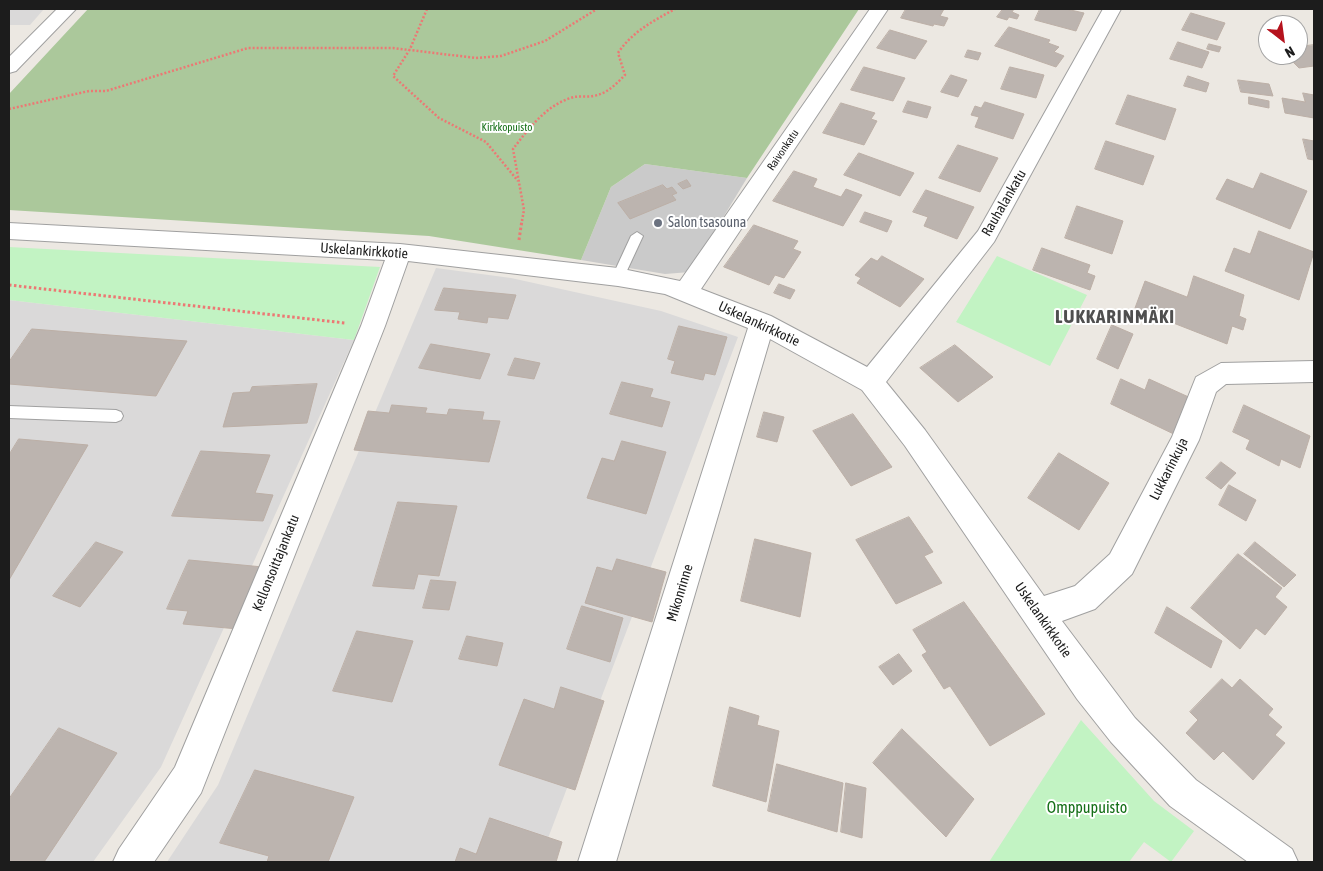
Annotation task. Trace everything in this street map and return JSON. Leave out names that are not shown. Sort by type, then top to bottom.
[{"type":"street","points":[[9,67],[67,9]]},
{"type":"street","name":"Raivonkatu","points":[[686,292],[879,9]]},
{"type":"street","name":"Rauhalankatu","points":[[871,382],[986,236],[1112,9]]},
{"type":"street","name":"Uskelankirkkotie","points":[[9,231],[400,252],[618,277],[668,286],[762,323],[871,382],[915,438],[1094,694],[1123,730],[1183,793],[1279,862]]},
{"type":"street","name":"Kellonsoittajankatu","points":[[132,862],[188,780],[373,326],[400,252]]},
{"type":"street","name":"Mikonrinne","points":[[597,862],[762,323]]},
{"type":"street","name":"Lukkarinkuja","points":[[1038,613],[1084,598],[1121,564],[1185,440],[1205,385],[1221,374],[1314,371]]},
{"type":"lane","points":[[618,277],[637,236]]},
{"type":"lane","points":[[9,412],[116,416]]},
{"type":"path","points":[[427,9],[410,49],[393,76],[439,118],[486,142],[518,182]]},
{"type":"path","points":[[9,109],[89,91],[106,90],[232,53],[246,47],[284,50],[365,47],[410,49],[487,58],[525,49],[569,29],[597,9]]},
{"type":"path","points":[[519,240],[524,210],[514,149],[528,128],[545,111],[575,97],[594,96],[611,89],[625,75],[618,54],[624,43],[650,22],[675,9]]},
{"type":"path","points":[[9,285],[373,326]]},
{"type":"shaded area","points":[[9,9],[44,9],[30,25],[9,25]]},
{"type":"shaded area","name":"Salon tsasouna","points":[[645,164],[747,178],[690,272],[665,274],[581,260],[611,187]]},
{"type":"shaded area","points":[[436,268],[511,278],[661,311],[738,337],[539,862],[167,862],[218,785]]},
{"type":"shaded area","points":[[9,300],[354,340],[161,767],[93,862],[9,862]]},
{"type":"green space","name":"Kirkkopuisto","points":[[88,9],[859,9],[747,178],[645,164],[611,187],[581,260],[429,236],[9,210],[9,94]]},
{"type":"green space","points":[[9,247],[380,267],[354,340],[9,300]]},
{"type":"green space","points":[[997,256],[1087,295],[1050,366],[956,322]]},
{"type":"green space","name":"Omppupuisto","points":[[1081,720],[1154,801],[1194,831],[1171,862],[1144,842],[1129,862],[989,862]]},
{"type":"building","points":[[906,9],[944,9],[940,16],[948,18],[944,26],[934,24],[933,26],[901,18]]},
{"type":"building","points":[[1003,9],[1014,9],[1012,12],[1019,15],[1017,19],[1009,17],[1007,20],[997,17]]},
{"type":"building","points":[[1040,9],[1066,9],[1084,13],[1076,31],[1035,20]]},
{"type":"building","points":[[1191,13],[1225,23],[1217,40],[1182,30]]},
{"type":"building","points":[[1009,27],[1050,40],[1048,43],[1059,47],[1054,52],[1064,56],[1056,67],[995,46]]},
{"type":"building","points":[[890,30],[927,41],[915,59],[877,48]]},
{"type":"building","points":[[1178,42],[1209,52],[1202,68],[1170,59]]},
{"type":"building","points":[[1209,44],[1221,47],[1219,52],[1207,49]]},
{"type":"building","points":[[1314,45],[1314,66],[1299,68],[1296,65],[1308,65],[1308,46]]},
{"type":"building","points":[[968,50],[981,53],[978,60],[965,57]]},
{"type":"building","points":[[864,67],[905,78],[893,101],[851,90]]},
{"type":"building","points":[[1010,67],[1044,75],[1036,98],[1001,89]]},
{"type":"building","points":[[951,75],[967,80],[958,97],[941,92]]},
{"type":"building","points":[[1188,76],[1209,83],[1206,92],[1184,86]]},
{"type":"building","points":[[1238,80],[1269,84],[1273,96],[1241,92]]},
{"type":"building","points":[[1303,93],[1314,95],[1314,118],[1285,113],[1282,98],[1305,102]]},
{"type":"building","points":[[1128,95],[1176,109],[1165,140],[1116,124]]},
{"type":"building","points":[[1249,97],[1269,101],[1269,108],[1249,104]]},
{"type":"building","points":[[908,101],[931,107],[927,118],[903,112]]},
{"type":"building","points":[[985,102],[1024,114],[1013,139],[975,127],[979,117],[971,115],[975,106],[981,108]]},
{"type":"building","points":[[841,103],[875,113],[871,119],[877,121],[864,145],[823,133]]},
{"type":"building","points":[[1303,139],[1314,141],[1314,160],[1308,159]]},
{"type":"building","points":[[1106,141],[1154,156],[1143,185],[1095,169]]},
{"type":"building","points":[[958,145],[998,158],[980,192],[939,178]]},
{"type":"building","points":[[859,153],[914,173],[900,196],[844,175]]},
{"type":"building","points":[[794,171],[817,179],[813,187],[841,197],[846,189],[862,195],[843,226],[773,201]]},
{"type":"building","points":[[1261,173],[1307,191],[1290,229],[1216,199],[1227,179],[1253,189]]},
{"type":"building","points":[[687,180],[691,186],[683,189],[678,184]]},
{"type":"building","name":"Salon tsasouna","points":[[663,185],[667,189],[672,187],[677,193],[672,195],[676,200],[630,219],[618,203]]},
{"type":"building","points":[[926,190],[974,207],[957,239],[924,226],[928,217],[913,212]]},
{"type":"building","points":[[1077,206],[1123,221],[1112,254],[1065,238]]},
{"type":"building","points":[[865,212],[892,221],[887,232],[860,222]]},
{"type":"building","points":[[754,225],[798,241],[793,249],[801,252],[784,278],[775,275],[769,285],[724,267]]},
{"type":"building","points":[[1259,231],[1314,252],[1299,300],[1225,271],[1234,248],[1250,254]]},
{"type":"building","points":[[1042,248],[1090,265],[1087,273],[1095,276],[1090,290],[1033,270]]},
{"type":"building","points":[[882,256],[924,279],[900,307],[857,283],[861,278],[855,275],[871,258],[877,261]]},
{"type":"building","points":[[1194,276],[1244,295],[1239,316],[1246,319],[1243,330],[1232,326],[1227,344],[1135,308],[1145,281],[1187,297]]},
{"type":"building","points":[[779,284],[795,290],[790,299],[774,293]]},
{"type":"building","points":[[444,288],[516,295],[508,319],[488,317],[487,323],[458,319],[460,312],[435,310]]},
{"type":"building","points":[[1112,325],[1133,334],[1118,369],[1097,359]]},
{"type":"building","points":[[679,326],[727,337],[715,375],[705,373],[703,380],[671,373],[675,361],[668,359]]},
{"type":"building","points":[[32,329],[187,341],[156,396],[9,384],[9,362]]},
{"type":"building","points":[[431,344],[490,354],[480,379],[419,368]]},
{"type":"building","points":[[955,345],[993,377],[958,402],[920,368]]},
{"type":"building","points":[[515,358],[540,363],[534,379],[508,375]]},
{"type":"building","points":[[1121,379],[1145,390],[1149,379],[1193,399],[1180,437],[1111,404]]},
{"type":"building","points":[[622,382],[653,389],[650,397],[670,402],[662,427],[610,414]]},
{"type":"building","points":[[317,384],[307,423],[223,427],[233,393],[250,392],[252,387]]},
{"type":"building","points":[[392,405],[427,408],[425,413],[447,415],[449,409],[484,412],[482,420],[500,421],[489,462],[354,450],[368,411],[389,413]]},
{"type":"building","points":[[1244,405],[1310,436],[1300,468],[1281,459],[1279,466],[1246,449],[1250,440],[1233,432]]},
{"type":"building","points":[[764,412],[784,417],[777,442],[757,437]]},
{"type":"building","points":[[853,414],[892,467],[851,486],[813,431]]},
{"type":"building","points":[[19,439],[88,445],[9,580],[9,455]]},
{"type":"building","points":[[622,441],[666,452],[646,514],[587,498],[602,458],[614,461]]},
{"type":"building","points":[[201,451],[270,455],[255,493],[273,495],[263,521],[172,516]]},
{"type":"building","points":[[1059,453],[1109,483],[1079,530],[1028,498]]},
{"type":"building","points":[[1221,462],[1236,473],[1221,489],[1206,478]]},
{"type":"building","points":[[1229,485],[1256,500],[1246,521],[1219,505]]},
{"type":"building","points":[[398,502],[457,506],[439,576],[418,574],[414,589],[373,586]]},
{"type":"building","points":[[909,517],[933,552],[924,556],[942,583],[896,604],[856,540]]},
{"type":"building","points":[[755,539],[811,553],[800,617],[741,601]]},
{"type":"building","points":[[96,542],[123,552],[80,607],[53,596]]},
{"type":"building","points":[[1255,542],[1296,575],[1284,587],[1244,554]]},
{"type":"building","points":[[1238,554],[1282,588],[1275,597],[1287,607],[1265,635],[1256,628],[1240,649],[1191,608]]},
{"type":"building","points":[[617,559],[666,572],[652,622],[585,603],[597,567],[612,571]]},
{"type":"building","points":[[189,560],[263,567],[238,629],[183,624],[188,611],[167,609]]},
{"type":"building","points":[[431,580],[456,582],[449,610],[423,608]]},
{"type":"building","points":[[964,602],[1045,714],[990,746],[950,686],[944,689],[922,655],[927,652],[913,630]]},
{"type":"building","points":[[582,606],[623,618],[610,662],[567,649]]},
{"type":"building","points":[[1167,607],[1222,641],[1211,668],[1155,633]]},
{"type":"building","points":[[357,631],[413,641],[392,702],[333,691]]},
{"type":"building","points":[[467,636],[503,643],[497,666],[459,659]]},
{"type":"building","points":[[899,654],[912,671],[893,685],[879,667]]},
{"type":"building","points":[[1222,679],[1232,688],[1240,679],[1273,709],[1268,715],[1282,727],[1275,735],[1285,743],[1253,780],[1223,751],[1214,760],[1186,733],[1198,720],[1190,712]]},
{"type":"building","points":[[561,687],[604,701],[575,790],[499,765],[524,699],[554,709]]},
{"type":"building","points":[[730,707],[759,716],[757,725],[779,731],[766,802],[713,786]]},
{"type":"building","points":[[59,728],[117,753],[44,862],[9,862],[9,799]]},
{"type":"building","points":[[902,729],[974,799],[946,837],[873,763]]},
{"type":"building","points":[[777,764],[843,783],[837,832],[768,811]]},
{"type":"building","points":[[255,770],[354,797],[328,862],[267,862],[269,856],[220,843]]},
{"type":"building","points":[[846,783],[866,788],[862,838],[841,832]]},
{"type":"building","points":[[490,818],[562,842],[556,862],[455,862],[460,848],[476,854]]},
{"type":"place","name":"Salon tsasouna","points":[[658,223]]},
{"type":"district","name":"LUKKARINMÄKI","points":[[1115,317]]}]
